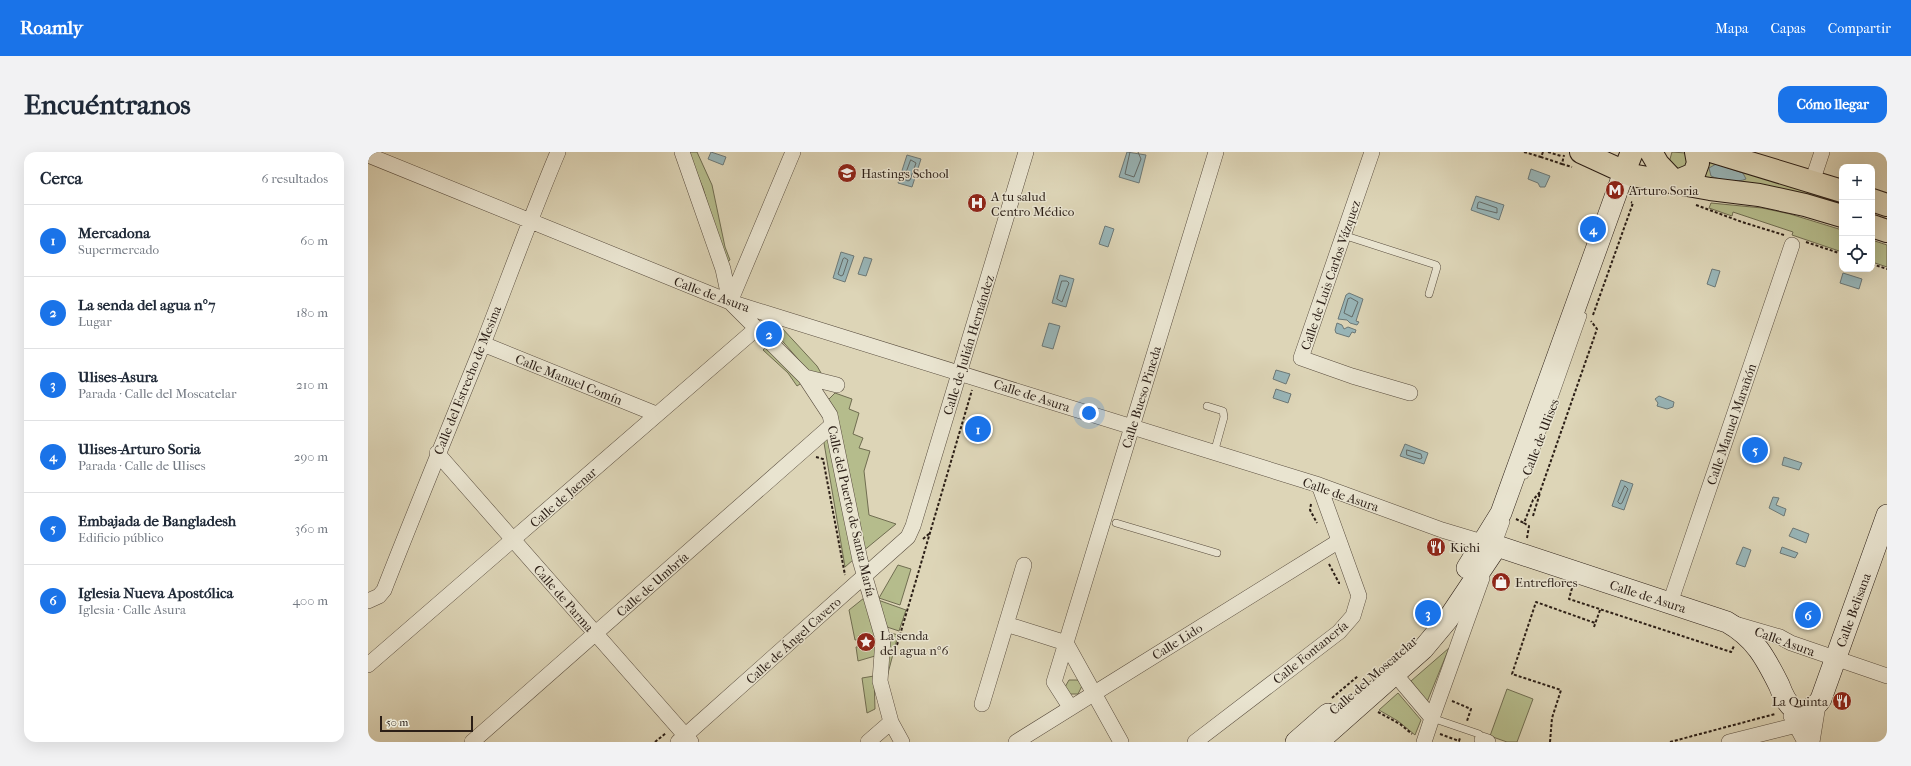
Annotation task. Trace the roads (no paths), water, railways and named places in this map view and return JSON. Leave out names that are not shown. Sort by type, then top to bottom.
[{"type":"main road","points":[[1628,173],[1632,152]]},
{"type":"main road","points":[[1651,152],[1658,164],[1675,182]]},
{"type":"main road","points":[[1675,182],[1694,174],[1698,163],[1696,152]]},
{"type":"main road","points":[[1714,152],[1839,190]]},
{"type":"main road","points":[[1576,153],[1628,173],[1710,190],[1759,195],[1805,205],[1839,215]]},
{"type":"main road","points":[[1875,201],[1887,205]]},
{"type":"main road","points":[[1875,227],[1887,231]]},
{"type":"street","name":"Calle del Estrecho de Mesina","points":[[368,601],[379,596],[384,590],[437,454],[483,344],[529,221],[558,152]]},
{"type":"street","points":[[682,152],[723,269],[730,302]]},
{"type":"street","points":[[730,302],[792,152]]},
{"type":"street","name":"Calle de Julián Hernández","points":[[908,537],[913,526],[1026,152]]},
{"type":"street","name":"Calle Bueso Pineda","points":[[1070,707],[1054,682],[1216,152]]},
{"type":"street","name":"Calle de Luis Carlos Vázquez","points":[[1372,152],[1301,358],[1352,376],[1410,393]]},
{"type":"street","points":[[1812,182],[1822,152]]},
{"type":"street","name":"Calle de Asura","points":[[368,155],[730,302],[1319,485],[1442,530],[1670,603],[1732,631],[1747,634],[1767,662],[1784,708]]},
{"type":"street","name":"Calle de Ulises","points":[[1420,740],[1432,718],[1482,580],[1489,544],[1628,173]]},
{"type":"street","name":"Calle Manuel Marañón","points":[[1670,603],[1795,241]]},
{"type":"street","name":"Calle del Puerto de Santa María","points":[[730,302],[805,377],[830,415],[865,576],[884,639],[880,681],[891,722],[902,742]]},
{"type":"street","name":"Calle de Jaenar","points":[[368,664],[757,328]]},
{"type":"street","name":"Calle Manuel Comín","points":[[483,344],[656,414]]},
{"type":"street","points":[[805,377],[837,385]]},
{"type":"street","name":"Calle de Umbría","points":[[472,742],[832,425]]},
{"type":"street","name":"Calle de Parma","points":[[437,454],[595,633],[681,737]]},
{"type":"street","name":"Calle Fontanería","points":[[1195,742],[1339,632],[1353,616],[1359,596],[1319,485]]},
{"type":"street","name":"Calle Belisana","points":[[1812,742],[1818,704],[1887,515]]},
{"type":"street","name":"Calle de Ángel Cavero","points":[[681,737],[908,537]]},
{"type":"street","name":"Calle Lido","points":[[1016,742],[1339,541]]},
{"type":"street","name":"Calle del Moscatelar","points":[[1318,742],[1423,648],[1448,619],[1489,544]]},
{"type":"street","name":"Calle del Moscatelar","points":[[1296,742],[1404,649],[1434,619],[1465,572],[1489,544]]},
{"type":"street","points":[[982,704],[1024,565]]},
{"type":"street","points":[[1006,624],[1066,643],[1121,742]]},
{"type":"street","name":"Calle Asura","points":[[1732,631],[1780,637],[1791,644],[1887,676]]},
{"type":"street","points":[[1767,662],[1766,650],[1770,644],[1778,641],[1791,644]]},
{"type":"street","points":[[1395,674],[1432,718]]},
{"type":"street","points":[[1784,708],[1793,708],[1800,711],[1809,710],[1818,704]]},
{"type":"street","name":"Calle Belisana","points":[[1729,742],[1795,725],[1806,720],[1818,704]]},
{"type":"street","points":[[1784,708],[1805,742]]},
{"type":"street","points":[[868,742],[891,722]]},
{"type":"lane","name":"Calle de Ulises","points":[[1626,200],[1628,173],[1636,152]]},
{"type":"lane","points":[[1343,235],[1436,265],[1438,267],[1429,294]]},
{"type":"lane","name":"Calle de Ulises","points":[[1522,483],[1535,452],[1586,306]]},
{"type":"lane","points":[[1207,406],[1223,411],[1224,417],[1214,453]]},
{"type":"lane","name":"Calle de Ulises","points":[[1489,544],[1509,515]]},
{"type":"lane","points":[[1116,523],[1217,553]]},
{"type":"lane","points":[[1432,718],[1483,738]]},
{"type":"water","points":[[711,152],[726,157],[723,165],[708,159]]},
{"type":"water","points":[[1127,152],[1146,155],[1139,183],[1119,177]]},
{"type":"water","points":[[907,155],[921,159],[912,187],[898,183]]},
{"type":"water","points":[[1716,164],[1743,173],[1746,179],[1738,181],[1719,179],[1711,176],[1709,168]]},
{"type":"water","points":[[1531,169],[1550,176],[1545,187],[1540,187],[1538,183],[1528,179]]},
{"type":"water","points":[[1476,196],[1504,205],[1499,220],[1471,210]]},
{"type":"water","points":[[1105,226],[1114,229],[1108,247],[1099,244]]},
{"type":"water","points":[[841,252],[854,256],[845,282],[833,278]]},
{"type":"water","points":[[864,257],[872,259],[866,276],[858,274]]},
{"type":"water","points":[[1712,269],[1720,271],[1715,287],[1707,284]]},
{"type":"water","points":[[1843,273],[1862,279],[1859,289],[1840,283]]},
{"type":"water","points":[[1060,275],[1074,279],[1066,307],[1052,303]]},
{"type":"water","points":[[1349,293],[1363,299],[1356,321],[1359,322],[1357,325],[1350,323],[1347,320],[1338,319],[1346,295]]},
{"type":"water","points":[[1049,323],[1060,326],[1053,349],[1042,346]]},
{"type":"water","points":[[1337,323],[1342,325],[1344,329],[1348,327],[1356,330],[1355,333],[1352,332],[1349,337],[1336,333],[1335,330]]},
{"type":"water","points":[[1276,370],[1290,374],[1286,384],[1273,379]]},
{"type":"water","points":[[1276,389],[1291,394],[1288,403],[1273,398]]},
{"type":"water","points":[[1659,396],[1674,402],[1673,407],[1667,409],[1657,406],[1658,403],[1655,399]]},
{"type":"water","points":[[1405,444],[1428,453],[1424,464],[1400,456]]},
{"type":"water","points":[[1784,457],[1802,463],[1799,470],[1782,465]]},
{"type":"water","points":[[1621,480],[1633,484],[1624,510],[1612,506]]},
{"type":"water","points":[[1773,497],[1779,498],[1776,505],[1786,509],[1784,516],[1769,508]]},
{"type":"water","points":[[1793,528],[1809,534],[1806,543],[1789,536]]},
{"type":"water","points":[[1743,547],[1751,550],[1745,567],[1736,564]]},
{"type":"water","points":[[1782,547],[1798,553],[1795,558],[1780,553]]},
{"type":"place","name":"Hastings School","points":[[847,173]]},
{"type":"place","name":"Arturo Soria","points":[[1615,190]]},
{"type":"place","name":"A tu salud Centro Médico","points":[[977,203]]},
{"type":"place","name":"Ulises-Arturo Soria","points":[[1593,229]]},
{"type":"place","name":"La senda del agua nº7","points":[[769,334]]},
{"type":"place","name":"Mercadona","points":[[978,429]]},
{"type":"place","name":"Embajada de Bangladesh","points":[[1755,450]]},
{"type":"place","name":"Kichi","points":[[1436,547]]},
{"type":"place","name":"Entreflores","points":[[1501,582]]},
{"type":"place","name":"Ulises-Asura","points":[[1428,613]]},
{"type":"place","name":"Iglesia Nueva Apostólica","points":[[1808,615]]},
{"type":"place","name":"La senda del agua nº6","points":[[866,642]]},
{"type":"place","name":"La Quinta","points":[[1842,701]]}]
